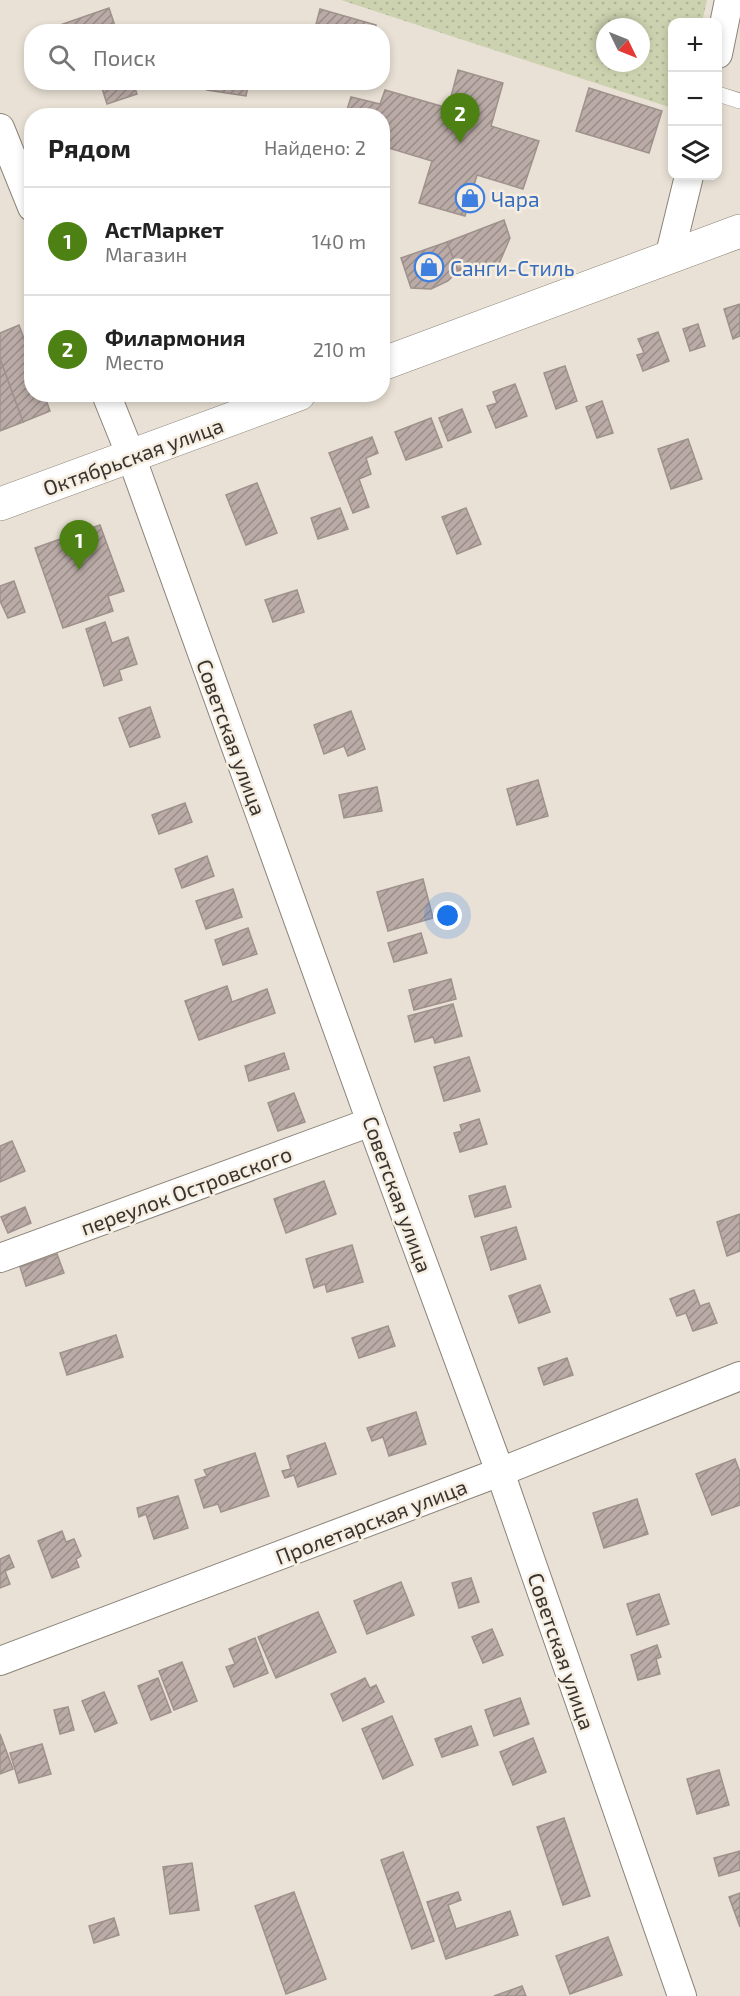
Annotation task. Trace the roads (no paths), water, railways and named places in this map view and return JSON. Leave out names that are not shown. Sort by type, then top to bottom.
[{"type":"main road","points":[[390,361],[740,231]]},
{"type":"main road","name":"Октябрьская улица","points":[[0,504],[277,402]]},
{"type":"street","points":[[722,32],[729,0]]},
{"type":"street","points":[[0,128],[24,187]]},
{"type":"street","points":[[669,258],[688,180]]},
{"type":"street","name":"Советская улица","points":[[109,402],[131,456],[500,1472],[682,1996]]},
{"type":"street","name":"переулок Островского","points":[[0,1258],[371,1122]]},
{"type":"street","name":"Пролетарская улица","points":[[0,1661],[500,1472],[740,1376]]},
{"type":"lane","points":[[722,96],[740,101]]},
{"type":"place","name":"Филармония","points":[[460,143]]},
{"type":"place","name":"Чара","points":[[470,198]]},
{"type":"place","name":"Санги-Стиль","points":[[429,267]]},
{"type":"place","name":"АстМаркет","points":[[79,570]]}]
